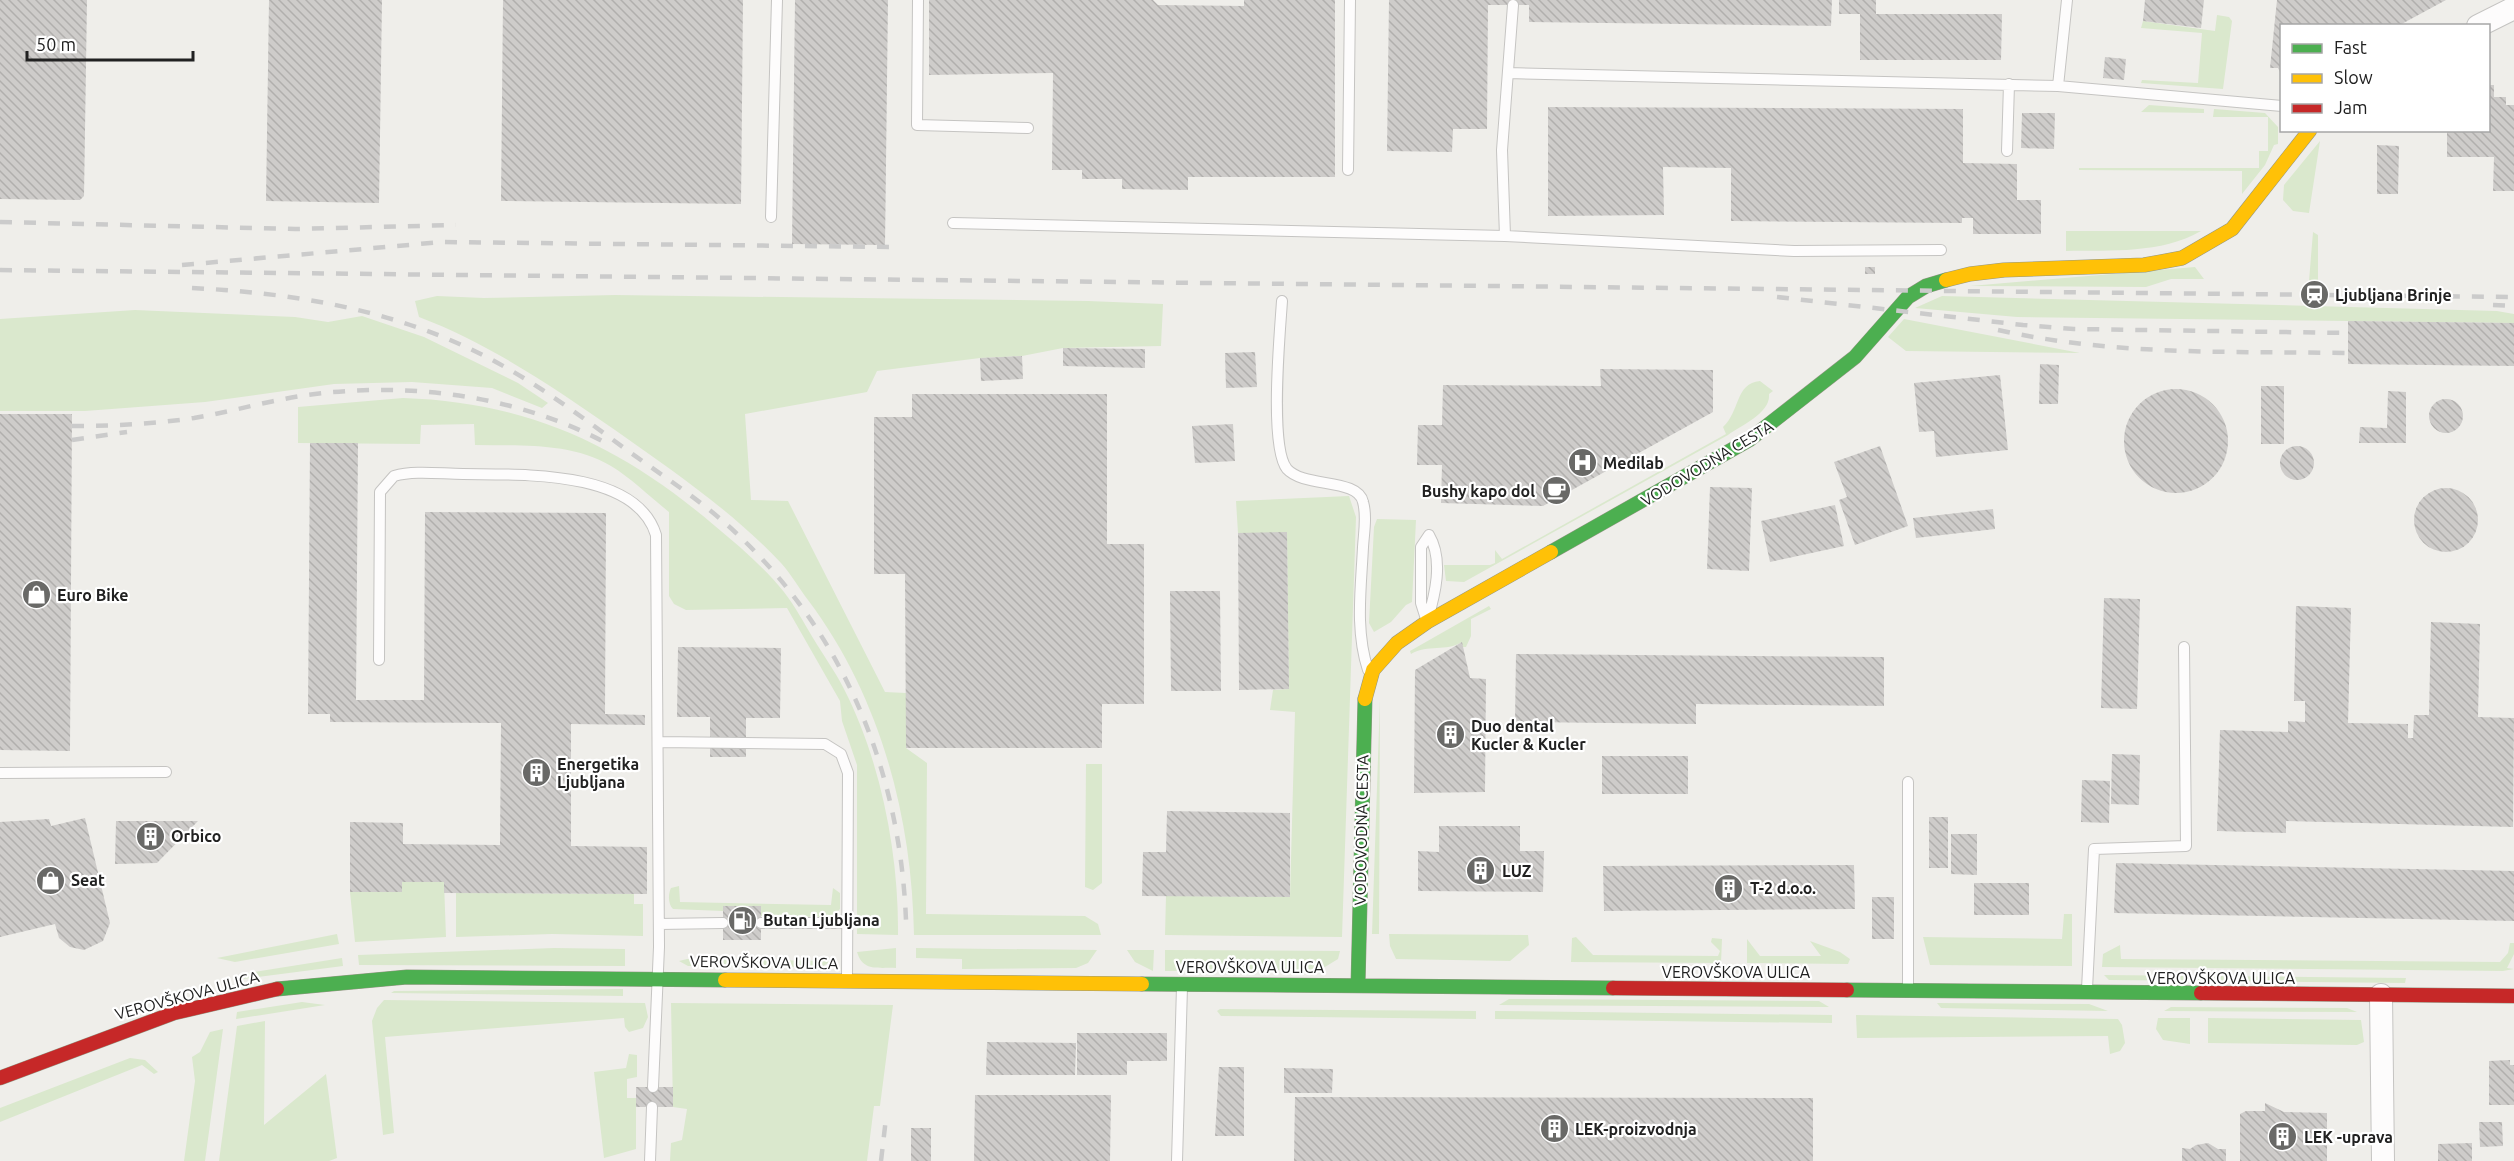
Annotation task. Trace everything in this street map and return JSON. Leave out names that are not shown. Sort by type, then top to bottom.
[{"type":"street","points":[[2482,24],[2514,8]]},
{"type":"street","name":"VODOVODNA CESTA","points":[[1358,985],[1364,706],[1370,676],[1379,660],[1397,642],[1427,622],[1749,441],[1836,374],[1855,357],[1908,297],[1926,286],[1970,274],[2004,270],[2144,265],[2182,258],[2196,252],[2232,229],[2308,132]]},
{"type":"street","name":"VEROVŠKOVA ULICA","points":[[0,1078],[139,1024],[234,997],[275,990],[407,977],[2514,996]]},
{"type":"street","points":[[2381,995],[2382,1161]]},
{"type":"lane","points":[[771,217],[777,0]]},
{"type":"lane","points":[[918,0],[917,125],[1028,128]]},
{"type":"lane","points":[[1348,170],[1350,0]]},
{"type":"lane","points":[[2058,86],[2067,0]]},
{"type":"lane","points":[[1505,236],[1502,150],[1513,5]]},
{"type":"lane","points":[[1508,73],[2058,86],[2280,106]]},
{"type":"lane","points":[[2007,151],[2009,84]]},
{"type":"lane","points":[[953,223],[1505,236],[1794,251],[1941,250]]},
{"type":"lane","name":"VODOVODNA CESTA","points":[[1282,301],[1277,391],[1281,459],[1288,470],[1300,477],[1353,488],[1363,498],[1365,517],[1359,619],[1361,650],[1370,676]]},
{"type":"lane","points":[[379,660],[380,492],[389,479],[401,474],[514,475],[563,479],[606,489],[631,501],[646,513],[656,535],[659,742],[659,924],[653,1087]]},
{"type":"lane","points":[[1429,535],[1437,551],[1435,595],[1427,622],[1421,603],[1421,547],[1429,535]]},
{"type":"lane","points":[[2087,992],[2094,849],[2186,846],[2184,647]]},
{"type":"lane","points":[[659,742],[825,744],[841,754],[848,773],[846,980]]},
{"type":"lane","points":[[0,773],[166,772]]},
{"type":"lane","points":[[1908,782],[1908,990]]},
{"type":"lane","points":[[659,924],[723,923]]},
{"type":"lane","points":[[761,923],[848,923]]},
{"type":"lane","points":[[1177,1161],[1182,983]]},
{"type":"lane","points":[[650,1161],[652,1107]]},
{"type":"green space","points":[[2217,15],[2229,17],[2232,21],[2223,89],[2141,83],[2142,80],[2198,83],[2202,33],[2141,28],[2143,21],[2215,31]]},
{"type":"green space","points":[[2149,105],[2204,109],[2204,113],[2141,112]]},
{"type":"green space","points":[[2214,109],[2265,113],[2278,127],[2278,144],[2274,145],[2265,165],[2242,194],[2242,171],[2079,170],[2079,168],[2259,168],[2259,151],[2268,151],[2268,117],[2213,117]]},
{"type":"green space","points":[[2320,141],[2309,213],[2293,211],[2283,200],[2284,185]]},
{"type":"green space","points":[[2066,231],[2201,231],[2169,244],[2153,247],[2066,251]]},
{"type":"green space","points":[[2313,232],[2318,235],[2318,281],[2309,281]]},
{"type":"green space","points":[[2195,267],[2204,279],[2171,279],[2146,287],[1970,286]]},
{"type":"green space","points":[[615,295],[1163,304],[1161,346],[1063,348],[1022,356],[980,358],[877,371],[867,392],[745,414],[751,500],[788,501],[885,692],[906,693],[906,748],[927,763],[926,914],[1085,916],[1098,924],[1101,935],[914,935],[912,890],[899,802],[873,717],[855,676],[833,637],[785,567],[743,526],[659,461],[568,398],[496,353],[419,317],[415,301],[437,296],[484,298]]},
{"type":"green space","points":[[1942,296],[2497,311],[2514,314],[2514,323],[2017,317],[1915,308]]},
{"type":"green space","points":[[135,310],[295,317],[328,322],[362,316],[424,337],[518,383],[548,403],[542,408],[492,388],[412,382],[334,384],[205,402],[85,411],[0,411],[0,319]]},
{"type":"green space","points":[[1904,319],[2080,353],[1906,351],[1888,337]]},
{"type":"green space","points":[[1760,381],[1773,391],[1769,394],[1761,413],[1748,423],[1464,582],[1446,581],[1444,565],[1490,565],[1495,563],[1495,550],[1502,559],[1726,434],[1723,427],[1742,392],[1752,383]]},
{"type":"green space","points":[[403,398],[448,401],[491,408],[532,419],[608,451],[680,498],[733,541],[768,574],[792,603],[837,676],[857,717],[868,747],[878,777],[891,841],[898,935],[857,934],[857,765],[842,721],[840,701],[787,608],[686,610],[674,604],[669,596],[669,512],[626,476],[595,458],[545,447],[475,445],[474,424],[421,425],[420,444],[298,443],[298,407]]},
{"type":"green space","points":[[1349,496],[1356,517],[1342,937],[1165,935],[1166,896],[1290,897],[1295,712],[1270,710],[1273,690],[1289,689],[1287,533],[1238,533],[1236,501]]},
{"type":"green space","points":[[1377,519],[1416,520],[1412,602],[1406,605],[1391,622],[1374,632],[1369,623],[1374,527]]},
{"type":"green space","points":[[1489,606],[1491,609],[1471,619],[1471,636],[1466,647],[1462,647],[1462,642],[1450,647],[1424,649],[1411,654],[1410,651]]},
{"type":"green space","points":[[1380,699],[1379,934],[1372,934]]},
{"type":"green space","points":[[1086,764],[1102,764],[1102,883],[1093,890],[1085,887]]},
{"type":"green space","points":[[402,882],[444,882],[446,937],[355,942],[350,892],[402,892]]},
{"type":"green space","points":[[679,886],[680,902],[831,905],[833,888],[840,893],[840,909],[832,917],[761,916],[760,906],[724,906],[723,911],[673,909],[669,902],[670,890]]},
{"type":"green space","points":[[456,893],[634,894],[634,904],[643,904],[643,936],[552,934],[456,937]]},
{"type":"green space","points":[[2064,914],[2072,914],[2072,966],[1930,965],[1923,937],[2062,939]]},
{"type":"green space","points":[[337,934],[339,944],[235,962],[217,958]]},
{"type":"green space","points":[[1389,934],[1528,935],[1529,945],[1510,961],[1396,959],[1390,946]]},
{"type":"green space","points":[[1576,937],[1593,955],[1718,956],[1720,951],[1711,942],[1712,938],[1722,939],[1721,963],[1571,962],[1572,938]]},
{"type":"green space","points":[[1747,939],[1760,956],[1821,956],[1810,941],[1840,952],[1850,959],[1848,964],[1747,963]]},
{"type":"green space","points":[[2510,943],[2514,943],[2514,954],[2507,968],[2514,969],[2503,971],[2102,967],[2103,954],[2120,945],[2121,959],[2500,962],[2508,953]]},
{"type":"green space","points":[[554,948],[625,949],[625,966],[359,965],[358,955]]},
{"type":"green space","points":[[896,948],[896,968],[867,966],[857,952]]},
{"type":"green space","points":[[916,948],[1097,950],[1088,963],[1076,968],[962,969],[962,959],[916,958]]},
{"type":"green space","points":[[1127,950],[1154,950],[1153,971],[1135,962]]},
{"type":"green space","points":[[1165,950],[1340,951],[1338,959],[1320,970],[1165,971]]},
{"type":"green space","points":[[342,958],[343,966],[242,979],[242,974]]},
{"type":"green space","points":[[687,959],[832,961],[821,967],[688,966],[679,961]]},
{"type":"green space","points":[[2104,975],[2406,978],[2405,983],[2109,980]]},
{"type":"green space","points":[[623,989],[623,996],[391,993],[394,991]]},
{"type":"green space","points":[[1509,999],[1819,1001],[1829,1007],[1499,1005]]},
{"type":"green space","points":[[384,1000],[645,1003],[648,1017],[643,1028],[629,1032],[625,1027],[624,1018],[385,1037],[394,1133],[383,1135],[372,1021],[377,1008]]},
{"type":"green space","points":[[302,1002],[325,1005],[236,1019],[237,1012]]},
{"type":"green space","points":[[671,1003],[893,1005],[880,1106],[874,1106],[867,1161],[670,1161],[671,1143],[682,1140],[687,1109],[673,1107]]},
{"type":"green space","points":[[1937,1003],[2089,1004],[2108,1011],[1941,1008]]},
{"type":"green space","points":[[2171,1007],[2347,1008],[2357,1012],[2164,1011]]},
{"type":"green space","points":[[1220,1009],[1476,1011],[1476,1019],[1221,1016],[1217,1011]]},
{"type":"green space","points":[[1495,1011],[1832,1015],[1832,1023],[1495,1019]]},
{"type":"green space","points":[[1856,1015],[2118,1019],[2122,1025],[2125,1043],[2120,1051],[2110,1054],[2108,1036],[1857,1038]]},
{"type":"green space","points":[[2158,1018],[2190,1018],[2190,1044],[2163,1040],[2156,1029]]},
{"type":"green space","points":[[2208,1018],[2361,1020],[2364,1042],[2357,1045],[2208,1043]]},
{"type":"green space","points":[[265,1021],[264,1125],[326,1074],[337,1158],[329,1161],[219,1161],[237,1026]]},
{"type":"green space","points":[[223,1029],[205,1161],[184,1161],[195,1081],[192,1057],[200,1052],[210,1032]]},
{"type":"green space","points":[[629,1054],[637,1055],[637,1077],[627,1079],[627,1098],[636,1098],[636,1149],[604,1158],[594,1072],[626,1068]]},
{"type":"green space","points":[[130,1058],[145,1060],[158,1072],[154,1074],[142,1065],[0,1122],[0,1108]]},
{"type":"building","points":[[0,0],[87,0],[84,196],[80,200],[0,199]]},
{"type":"building","points":[[269,0],[382,0],[379,203],[266,201]]},
{"type":"building","points":[[503,0],[743,0],[741,204],[501,201]]},
{"type":"building","points":[[795,0],[888,0],[885,245],[792,244]]},
{"type":"building","points":[[929,0],[1153,0],[1158,5],[1244,6],[1244,0],[1335,0],[1335,177],[1188,177],[1188,190],[1122,189],[1122,179],[1082,179],[1082,170],[1052,170],[1053,73],[929,75]]},
{"type":"building","points":[[1389,0],[1832,0],[1831,26],[1529,22],[1529,5],[1488,5],[1487,129],[1453,129],[1452,152],[1387,151]]},
{"type":"building","points":[[1839,0],[1876,0],[1876,14],[2002,14],[2001,60],[1860,60],[1860,14],[1839,14]]},
{"type":"building","points":[[2145,0],[2204,0],[2201,28],[2143,21]]},
{"type":"building","points":[[2277,0],[2446,0],[2402,24],[2280,24],[2280,72],[2278,68],[2270,68]]},
{"type":"building","points":[[2105,57],[2126,59],[2124,80],[2103,78]]},
{"type":"building","points":[[2490,85],[2494,85],[2494,97],[2506,97],[2506,105],[2514,105],[2514,191],[2493,191],[2494,157],[2447,157],[2447,132],[2490,132]]},
{"type":"building","points":[[1548,107],[1963,109],[1963,163],[2017,164],[2017,200],[2041,200],[2041,234],[1973,234],[1973,218],[1962,218],[1962,223],[1731,221],[1731,168],[1663,167],[1664,215],[1548,216]]},
{"type":"building","points":[[2022,113],[2055,113],[2054,149],[2021,148]]},
{"type":"building","points":[[2377,145],[2399,146],[2398,194],[2377,194]]},
{"type":"building","points":[[1865,267],[1875,267],[1875,274],[1865,274]]},
{"type":"building","points":[[2348,321],[2514,323],[2514,366],[2348,364]]},
{"type":"building","points":[[1063,348],[1145,349],[1145,368],[1063,366]]},
{"type":"building","points":[[1255,352],[1257,387],[1226,388],[1225,353]]},
{"type":"building","points":[[1022,356],[1023,379],[981,381],[980,358]]},
{"type":"building","points":[[2040,364],[2059,365],[2058,404],[2039,404]]},
{"type":"building","points":[[1600,369],[1713,370],[1713,412],[1543,506],[1441,503],[1442,465],[1417,465],[1418,425],[1442,425],[1443,385],[1601,386]]},
{"type":"building","points":[[2000,375],[2008,450],[1936,457],[1934,431],[1919,432],[1914,383]]},
{"type":"building","points":[[2261,386],[2284,386],[2284,444],[2261,444]]},
{"type":"building","points":[[2176,389],[2196,393],[2205,398],[2219,412],[2224,421],[2228,441],[2224,461],[2219,470],[2205,484],[2196,489],[2176,493],[2156,489],[2147,484],[2133,470],[2128,461],[2124,441],[2128,421],[2133,412],[2147,398],[2156,393]]},
{"type":"building","points":[[2388,391],[2406,392],[2406,443],[2359,443],[2360,427],[2387,428]]},
{"type":"building","points":[[912,394],[1107,394],[1107,544],[1144,544],[1144,704],[1102,704],[1102,748],[906,748],[905,574],[874,574],[874,417],[912,417]]},
{"type":"building","points":[[2446,399],[2458,404],[2463,416],[2458,428],[2446,433],[2434,428],[2429,416],[2434,404]]},
{"type":"building","name":"Euro Bike","points":[[0,414],[72,414],[70,751],[0,750]]},
{"type":"building","points":[[1233,424],[1235,461],[1195,463],[1192,426]]},
{"type":"building","points":[[310,443],[358,443],[356,700],[424,700],[425,512],[606,513],[605,714],[645,715],[645,725],[571,724],[571,846],[647,847],[647,894],[444,893],[444,882],[402,882],[402,892],[350,892],[350,822],[403,823],[403,844],[500,845],[501,723],[330,722],[330,714],[308,714]]},
{"type":"building","points":[[1880,446],[1908,526],[1855,545],[1839,500],[1847,497],[1834,462]]},
{"type":"building","points":[[2297,446],[2309,451],[2314,463],[2309,475],[2297,480],[2285,475],[2280,463],[2285,451]]},
{"type":"building","points":[[1710,487],[1752,488],[1749,571],[1707,569]]},
{"type":"building","points":[[2446,488],[2464,494],[2472,502],[2478,520],[2472,538],[2464,546],[2446,552],[2428,546],[2420,538],[2414,520],[2420,502],[2428,494]]},
{"type":"building","points":[[1835,505],[1844,546],[1770,562],[1761,521]]},
{"type":"building","points":[[1993,509],[1995,529],[1916,538],[1913,518]]},
{"type":"building","points":[[1287,532],[1289,689],[1239,690],[1238,533]]},
{"type":"building","points":[[1170,591],[1220,591],[1221,691],[1171,691]]},
{"type":"building","points":[[2104,598],[2140,599],[2137,709],[2101,708]]},
{"type":"building","points":[[2296,606],[2351,608],[2348,723],[2408,724],[2408,738],[2413,738],[2414,715],[2429,715],[2431,622],[2480,624],[2478,717],[2514,718],[2513,827],[2286,821],[2286,833],[2217,831],[2220,730],[2288,732],[2288,721],[2305,722],[2305,701],[2294,701]]},
{"type":"building","name":"Duo dental Kucler & Kucler","points":[[1462,642],[1470,678],[1486,679],[1485,792],[1414,793],[1415,670]]},
{"type":"building","points":[[678,647],[781,648],[780,718],[746,718],[746,757],[710,757],[710,717],[677,717]]},
{"type":"building","points":[[1516,654],[1884,657],[1884,706],[1696,704],[1696,724],[1515,722]]},
{"type":"building","points":[[2112,754],[2140,755],[2139,805],[2111,804]]},
{"type":"building","points":[[1602,756],[1688,756],[1688,794],[1602,794]]},
{"type":"building","points":[[2082,780],[2110,781],[2109,823],[2081,822]]},
{"type":"building","points":[[1167,811],[1290,813],[1290,897],[1142,896],[1143,852],[1166,852]]},
{"type":"building","points":[[1929,817],[1948,817],[1948,868],[1929,868]]},
{"type":"building","name":"Seat","points":[[85,818],[110,923],[103,941],[84,950],[70,947],[59,938],[55,924],[0,937],[0,822],[49,819],[51,826]]},
{"type":"building","name":"Orbico","points":[[116,821],[198,821],[157,863],[115,864]]},
{"type":"building","name":"LUZ","points":[[1439,826],[1520,826],[1520,851],[1544,851],[1543,892],[1418,891],[1418,851],[1439,852]]},
{"type":"building","points":[[1951,834],[1977,834],[1977,875],[1951,874]]},
{"type":"building","points":[[2116,863],[2514,871],[2514,921],[2114,913]]},
{"type":"building","name":"T-2 d.o.o.","points":[[1854,865],[1855,909],[1604,911],[1603,866]]},
{"type":"building","points":[[1974,883],[2029,883],[2029,915],[1974,915]]},
{"type":"building","points":[[1872,897],[1894,897],[1894,939],[1872,939]]},
{"type":"building","name":"Butan Ljubljana","points":[[723,906],[761,906],[761,940],[723,940]]},
{"type":"building","points":[[1077,1033],[1167,1033],[1167,1061],[1127,1061],[1127,1075],[1077,1075]]},
{"type":"building","points":[[987,1042],[1076,1043],[1075,1075],[986,1075]]},
{"type":"building","points":[[2510,1060],[2510,1065],[2514,1065],[2514,1105],[2489,1105],[2489,1061]]},
{"type":"building","points":[[1219,1067],[1244,1067],[1244,1136],[1215,1136]]},
{"type":"building","points":[[1284,1068],[1333,1069],[1332,1093],[1284,1093]]},
{"type":"building","points":[[636,1087],[673,1087],[673,1107],[636,1107]]},
{"type":"building","points":[[975,1095],[1111,1095],[1110,1161],[974,1161]]},
{"type":"building","name":"LEK-proizvodnja","points":[[1295,1097],[1813,1098],[1813,1161],[1294,1161]]},
{"type":"building","name":"LEK -uprava","points":[[2265,1103],[2284,1112],[2327,1113],[2327,1161],[2240,1161],[2240,1114],[2246,1111],[2265,1111]]},
{"type":"building","points":[[2479,1122],[2502,1122],[2503,1146],[2480,1147]]},
{"type":"building","points":[[911,1128],[931,1128],[931,1161],[911,1161]]},
{"type":"building","points":[[2208,1143],[2218,1149],[2226,1149],[2226,1161],[2182,1161],[2182,1148],[2190,1149],[2196,1145]]},
{"type":"building","points":[[2472,1143],[2472,1161],[2438,1161],[2438,1144]]},
{"type":"railway","points":[[0,222],[295,229],[456,225]]},
{"type":"railway","points":[[182,265],[442,242],[891,247]]},
{"type":"railway","points":[[0,270],[2514,297]]},
{"type":"railway","points":[[192,288],[271,294],[310,300],[386,317],[460,344],[514,372],[548,394],[723,521],[774,572],[807,615],[836,661],[860,709],[878,759],[892,811],[901,865],[906,920]]},
{"type":"railway","points":[[1777,297],[2074,329],[2348,333]]},
{"type":"railway","points":[[2493,305],[2514,306]]},
{"type":"railway","points":[[1998,330],[2042,338],[2129,348],[2216,352],[2348,353]]},
{"type":"railway","points":[[72,426],[179,420],[300,396],[389,390],[464,396],[501,404],[537,414],[606,443]]},
{"type":"railway","points":[[72,440],[127,432]]},
{"type":"railway","points":[[881,1161],[886,1118]]},
{"type":"traffic: fast","points":[[1551,552],[1749,440],[1855,357],[1908,297],[1926,286],[1946,280]]},
{"type":"traffic: fast","points":[[1358,985],[1365,699]]},
{"type":"traffic: fast","points":[[277,989],[407,977],[725,980]]},
{"type":"traffic: fast","points":[[1142,984],[1613,988]]},
{"type":"traffic: fast","points":[[1847,990],[2201,993]]},
{"type":"traffic: slow","points":[[1946,280],[1970,274],[2004,270],[2144,265],[2182,258],[2232,229],[2308,132]]},
{"type":"traffic: slow","points":[[1365,699],[1373,670],[1397,643],[1427,622],[1551,552]]},
{"type":"traffic: slow","points":[[725,980],[1142,984]]},
{"type":"traffic: jam","points":[[1613,988],[1847,990]]},
{"type":"traffic: jam","points":[[0,1078],[174,1013],[277,989]]},
{"type":"traffic: jam","points":[[2201,993],[2514,996]]},
{"type":"place","name":"Ljubljana Brinje","points":[[2314,295]]},
{"type":"place","name":"Medilab","points":[[1582,463]]},
{"type":"place","name":"Bushy kapo dol","points":[[1556,491]]},
{"type":"place","name":"Euro Bike","points":[[36,595]]},
{"type":"place","name":"Duo dental Kucler & Kucler","points":[[1450,735]]},
{"type":"place","name":"Energetika Ljubljana","points":[[536,773]]},
{"type":"place","name":"Orbico","points":[[150,836]]},
{"type":"place","name":"LUZ","points":[[1481,871]]},
{"type":"place","name":"Seat","points":[[50,880]]},
{"type":"place","name":"T-2 d.o.o.","points":[[1729,888]]},
{"type":"place","name":"Butan Ljubljana","points":[[742,920]]},
{"type":"place","name":"LEK-proizvodnja","points":[[1554,1129]]},
{"type":"place","name":"LEK -uprava","points":[[2283,1137]]}]
